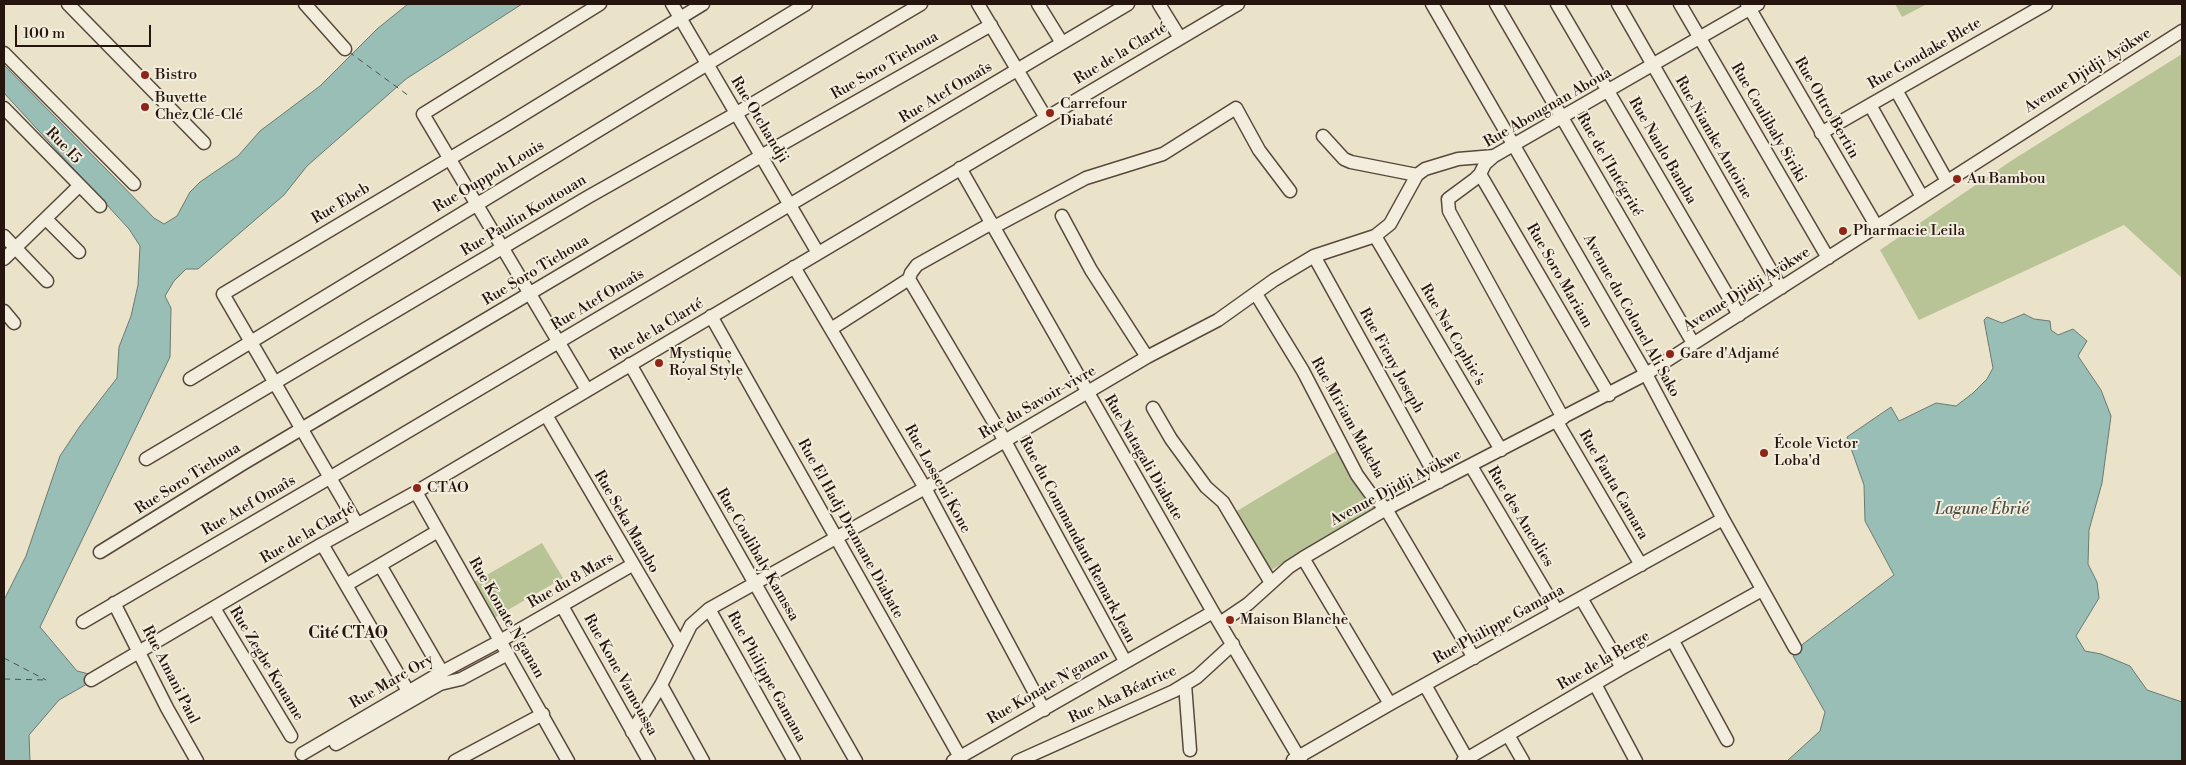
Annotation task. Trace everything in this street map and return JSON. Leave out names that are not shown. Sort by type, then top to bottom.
[{"type":"street","points":[[68,4],[204,143]]},
{"type":"street","points":[[305,4],[345,49]]},
{"type":"street","points":[[587,390],[423,114],[600,4]]},
{"type":"street","name":"Rue Otchandji","points":[[672,4],[818,253]]},
{"type":"street","name":"Rue Ebeb","points":[[357,524],[224,293],[703,4]]},
{"type":"street","name":"Rue Ouppoh Louis","points":[[190,378],[806,4]]},
{"type":"street","name":"Rue Paulin Koutouan","points":[[146,459],[274,381],[921,4]]},
{"type":"street","points":[[978,4],[1046,118]]},
{"type":"street","points":[[1038,4],[1062,43]]},
{"type":"street","name":"Rue Atef Omaîs","points":[[83,622],[1128,4]]},
{"type":"street","points":[[1159,4],[1180,38]]},
{"type":"street","name":"Rue de la Clarté","points":[[91,680],[322,544],[416,492],[1238,4]]},
{"type":"street","name":"Avenue du Colonel Ali Sako","points":[[1432,4],[1646,374],[1794,648]]},
{"type":"street","name":"Rue de l'Intégrité","points":[[1496,4],[1693,343]]},
{"type":"street","name":"Rue Nanlo Bamba","points":[[1557,4],[1739,315]]},
{"type":"street","name":"Rue Niamke Antoine","points":[[1618,4],[1781,288]]},
{"type":"street","name":"Rue Coulibaly Siriki","points":[[1680,4],[1828,258]]},
{"type":"street","name":"Rue Abougnan Aboua","points":[[1560,420],[1447,205],[1448,199],[1480,174],[1485,164],[1494,156],[1608,92],[1752,5]]},
{"type":"street","name":"Rue Ottro Bertin","points":[[1752,5],[1821,133],[1877,228]]},
{"type":"street","name":"Rue Goudake Blete","points":[[1821,133],[2041,5]]},
{"type":"street","name":"Rue Soro Tiehoua","points":[[100,552],[244,463],[761,156],[991,25]]},
{"type":"street","name":"Avenue Djidji Ayökwe","points":[[1216,618],[1248,604],[1303,558],[1386,509],[1609,395],[1646,374],[1877,228],[1947,180],[2182,31]]},
{"type":"street","points":[[4,53],[134,184]]},
{"type":"street","points":[[1896,90],[1947,180]]},
{"type":"street","points":[[1870,105],[1922,197]]},
{"type":"street","name":"Rue I5","points":[[4,108],[100,206]]},
{"type":"street","points":[[831,329],[910,280],[911,273],[917,264],[1086,178],[1163,154],[1236,108],[1258,150],[1290,191]]},
{"type":"street","points":[[1323,136],[1344,159],[1351,162],[1417,175],[1439,164],[1458,159],[1494,156]]},
{"type":"street","name":"Rue Natagali Diabate","points":[[960,168],[1216,618],[1233,644],[1297,760]]},
{"type":"street","name":"Rue Soro Mariam","points":[[1480,174],[1609,395]]},
{"type":"street","name":"Rue du Savoir-vivre","points":[[632,732],[691,625],[709,609],[925,488],[1148,357],[1218,320],[1274,280],[1314,256],[1375,236],[1390,224],[1417,175]]},
{"type":"street","points":[[4,259],[79,186]]},
{"type":"street","points":[[1062,216],[1091,270],[1148,357]]},
{"type":"street","points":[[46,219],[80,252]]},
{"type":"street","points":[[4,236],[47,281]]},
{"type":"street","name":"Rue Nst Cophie's","points":[[1375,236],[1501,450]]},
{"type":"street","name":"Rue Fieny Joseph","points":[[1314,256],[1440,482]]},
{"type":"street","name":"Rue Losseni Kone","points":[[794,267],[925,488],[1044,710]]},
{"type":"street","name":"Rue du Commandant Remark Jean","points":[[910,280],[1005,441],[1125,661]]},
{"type":"street","name":"Rue Miriam Makeba","points":[[1256,294],[1303,371],[1357,475],[1370,493],[1386,509],[1474,658]]},
{"type":"street","points":[[4,312],[14,323]]},
{"type":"street","name":"Rue El Hadj Dramane Diabate","points":[[711,316],[836,537],[956,759]]},
{"type":"street","name":"Rue Coulibaly Kamssa","points":[[630,364],[856,761]]},
{"type":"street","points":[[1152,408],[1171,439],[1206,487],[1223,502],[1271,583]]},
{"type":"street","name":"Rue Seka Mambo","points":[[546,414],[632,565],[680,644]]},
{"type":"street","name":"Rue Fanta Camara","points":[[1560,420],[1640,565]]},
{"type":"street","name":"Rue des Ancolies","points":[[1471,466],[1557,611]]},
{"type":"street","name":"Rue Konate N'ganan","points":[[416,492],[568,761]]},
{"type":"street","name":"Rue Philippe Gamana","points":[[1297,760],[1390,704],[1723,519]]},
{"type":"street","points":[[346,585],[438,531]]},
{"type":"street","points":[[322,544],[408,691]]},
{"type":"street","points":[[1303,558],[1390,704]]},
{"type":"street","points":[[380,565],[442,672]]},
{"type":"street","name":"Rue du 8 Mars","points":[[500,640],[632,565]]},
{"type":"street","name":"Rue de la Berge","points":[[1465,760],[1622,668],[1762,590]]},
{"type":"street","points":[[1581,598],[1622,668]]},
{"type":"street","name":"Rue Amani Paul","points":[[114,604],[167,708],[197,761]]},
{"type":"street","name":"Rue Kone Vamoussa","points":[[562,606],[649,761]]},
{"type":"street","name":"Rue Zegbe Kouame","points":[[214,608],[290,736]]},
{"type":"street","name":"Rue Philippe Gamana","points":[[709,609],[794,761]]},
{"type":"street","name":"Rue Konate N'ganan","points":[[956,759],[1044,710],[1125,661],[1216,618]]},
{"type":"street","name":"Rue Marc Ory","points":[[302,754],[408,691],[500,640]]},
{"type":"street","points":[[1673,641],[1727,740]]},
{"type":"street","name":"Rue Aka Béatrice","points":[[1018,761],[1186,684],[1208,668],[1233,644]]},
{"type":"street","points":[[325,750],[440,684],[461,679],[508,654]]},
{"type":"street","points":[[660,684],[703,761]]},
{"type":"street","points":[[1186,684],[1190,750]]},
{"type":"street","points":[[1595,684],[1636,761]]},
{"type":"street","points":[[1424,685],[1465,760]]},
{"type":"street","points":[[455,761],[543,714]]},
{"type":"street","points":[[1508,735],[1523,761]]},
{"type":"green space","points":[[1895,4],[1927,4],[1902,17]]},
{"type":"green space","points":[[2182,54],[2182,278],[2124,225],[1919,320],[1880,250],[2014,159]]},
{"type":"green space","points":[[1345,446],[1380,504],[1268,572],[1232,514]]},
{"type":"green space","points":[[542,543],[563,578],[494,618],[473,583]]},
{"type":"water","points":[[408,4],[522,4],[406,79],[307,166],[284,195],[198,269],[186,269],[174,281],[165,296],[171,308],[170,357],[40,627],[77,671],[93,675],[87,684],[59,700],[29,735],[30,761],[4,761],[4,600],[26,556],[60,456],[80,426],[117,378],[119,347],[131,316],[138,285],[140,246],[129,229],[4,93],[4,65],[154,218],[164,224],[177,216],[190,192],[200,182],[238,156],[260,131],[320,86],[377,29]]},
{"type":"water","name":"Lagune Ébrié","points":[[2024,314],[2034,319],[2050,321],[2051,330],[2058,335],[2073,329],[2087,341],[2078,356],[2101,390],[2111,416],[2102,483],[2089,530],[2088,564],[2097,582],[2099,598],[2076,636],[2085,651],[2101,654],[2130,666],[2147,690],[2182,702],[2182,761],[1787,761],[1820,731],[1825,712],[1793,656],[1803,644],[1894,575],[1865,521],[1864,485],[1847,437],[1891,407],[1899,421],[1936,403],[1956,406],[1987,379],[1993,368],[1984,320],[1987,317],[2002,323]]},
{"type":"ferry route","points":[[349,52],[409,96]]},
{"type":"ferry route","points":[[4,658],[46,680]]},
{"type":"ferry route","points":[[4,679],[46,680]]},
{"type":"place","name":"Bistro","points":[[145,75]]},
{"type":"place","name":"Buvette Chez Clé-Clé","points":[[145,107]]},
{"type":"place","name":"Carrefour Diabaté","points":[[1050,113]]},
{"type":"place","name":"Au Bambou","points":[[1957,179]]},
{"type":"place","name":"Pharmacie Leila","points":[[1843,231]]},
{"type":"place","name":"Gare d'Adjamé","points":[[1670,354]]},
{"type":"place","name":"Mystique Royal Style","points":[[659,363]]},
{"type":"place","name":"École Victor Loba'd","points":[[1764,453]]},
{"type":"place","name":"CTAO","points":[[417,488]]},
{"type":"place","name":"Maison Blanche","points":[[1230,620]]},
{"type":"district","name":"Cité CTAO","points":[[348,634]]}]
